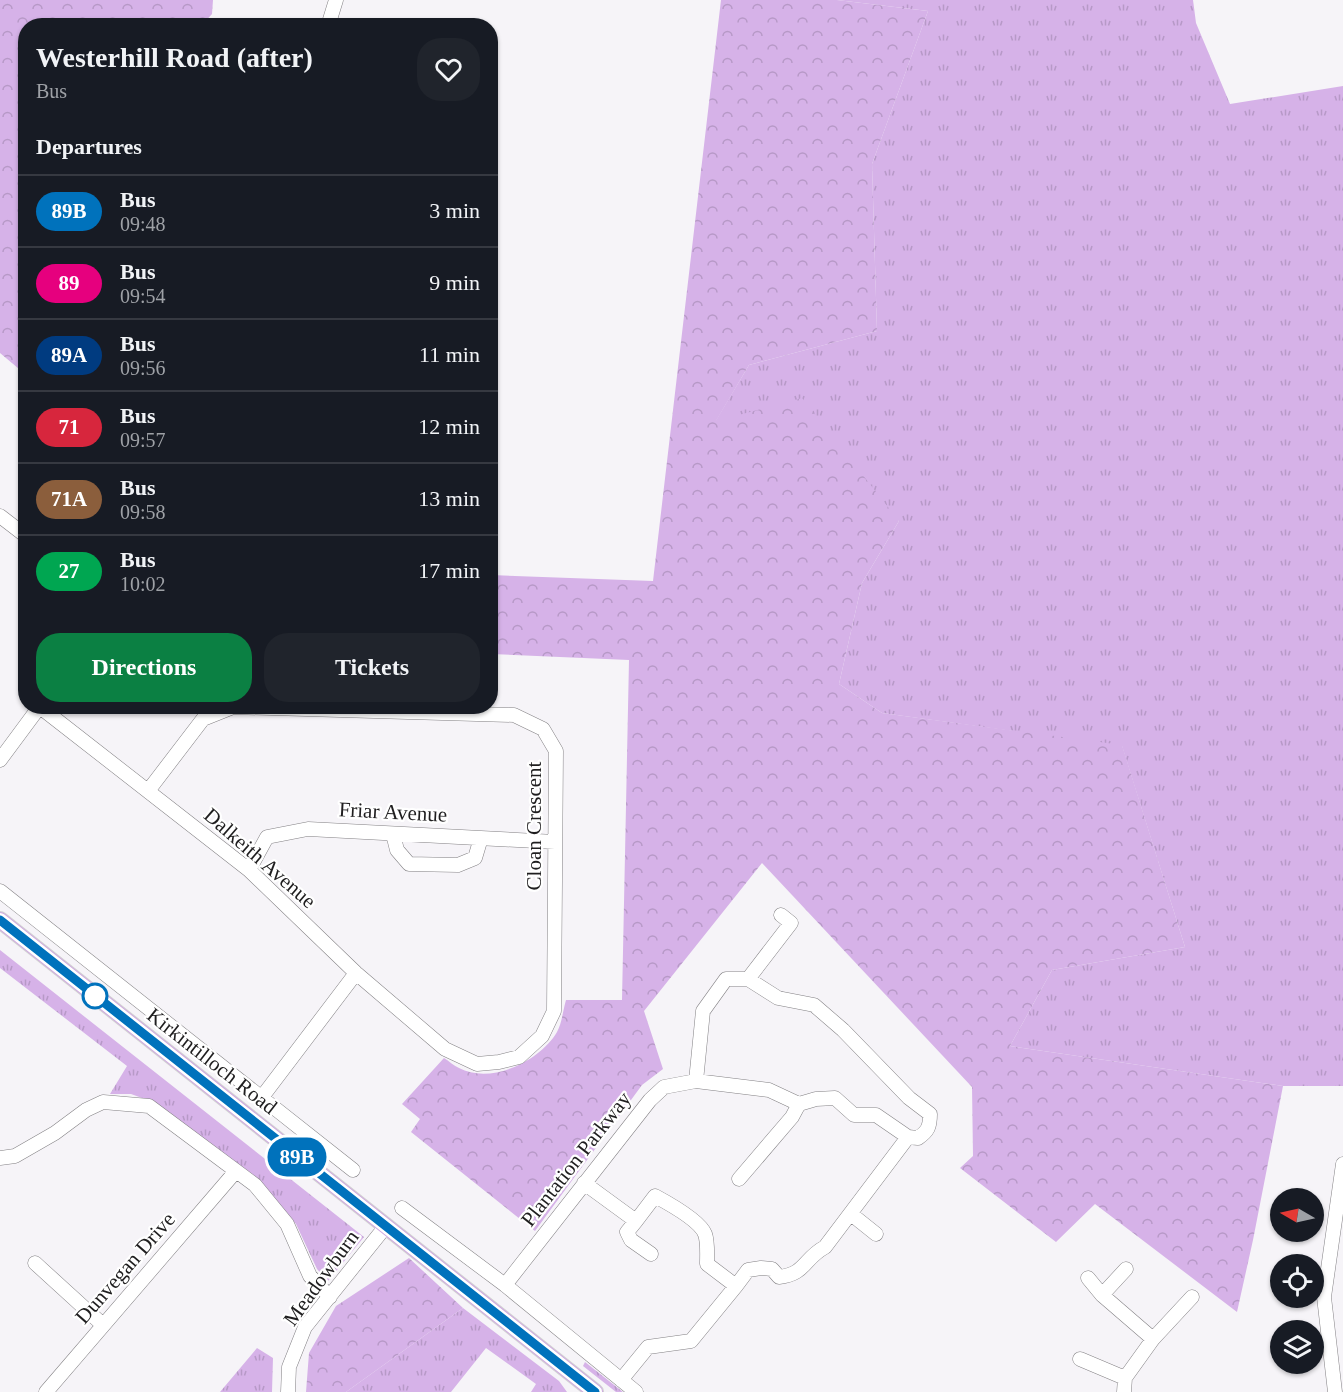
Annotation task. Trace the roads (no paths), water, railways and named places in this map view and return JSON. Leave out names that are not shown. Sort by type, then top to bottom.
[{"type":"main road","name":"Kirkintilloch Road","points":[[0,920],[595,1392]]},
{"type":"street","points":[[330,18],[336,0]]},
{"type":"street","points":[[0,516],[18,530]]},
{"type":"street","points":[[0,760],[35,714]]},
{"type":"street","name":"Dalkeith Avenue","points":[[49,714],[249,870],[356,973],[445,1049]]},
{"type":"street","name":"Cloan Crescent","points":[[148,791],[203,719],[216,714]]},
{"type":"street","name":"Cloan Crescent","points":[[445,1049],[477,1064],[519,1057],[542,1036],[554,1011],[556,751],[543,729],[514,715],[479,714]]},
{"type":"street","name":"Friar Avenue","points":[[249,870],[267,837],[308,829],[555,842]]},
{"type":"street","points":[[393,834],[397,850],[408,864],[458,865],[475,858],[481,838]]},
{"type":"street","points":[[0,891],[352,1170]]},
{"type":"street","points":[[748,979],[791,923],[781,915]]},
{"type":"street","points":[[261,1097],[356,973]]},
{"type":"street","points":[[696,1081],[703,1011],[726,979],[748,979],[778,998],[814,1005],[843,1030],[909,1098],[930,1114],[928,1132],[918,1138],[908,1137],[876,1115],[854,1115],[835,1098],[816,1099],[799,1104],[792,1117],[739,1179]]},
{"type":"street","name":"Plantation Parkway","points":[[505,1285],[650,1100],[664,1087],[696,1081],[769,1090],[799,1104]]},
{"type":"street","points":[[0,1158],[15,1155],[55,1133],[97,1104],[112,1102],[149,1106],[255,1185],[287,1224],[310,1276],[330,1297]]},
{"type":"street","points":[[621,1380],[648,1347],[691,1341],[748,1270],[772,1269],[779,1277],[799,1272],[813,1254],[825,1247],[908,1137]]},
{"type":"street","points":[[1335,1392],[1324,1298],[1338,1242],[1343,1164]]},
{"type":"street","name":"Dunvegan Drive","points":[[46,1392],[236,1171]]},
{"type":"street","points":[[584,1183],[636,1221]]},
{"type":"street","points":[[651,1254],[631,1239],[627,1232],[655,1196],[693,1221],[705,1234],[707,1264],[736,1286]]},
{"type":"street","points":[[402,1208],[505,1285],[636,1392]]},
{"type":"street","points":[[851,1214],[876,1234]]},
{"type":"street","name":"Meadowburn","points":[[288,1392],[289,1367],[305,1327],[386,1226]]},
{"type":"street","points":[[34,1263],[103,1325]]},
{"type":"street","points":[[1102,1295],[1126,1269]]},
{"type":"street","points":[[1088,1278],[1102,1295],[1153,1339]]},
{"type":"street","points":[[1080,1359],[1124,1385],[1153,1339],[1192,1297]]}]
